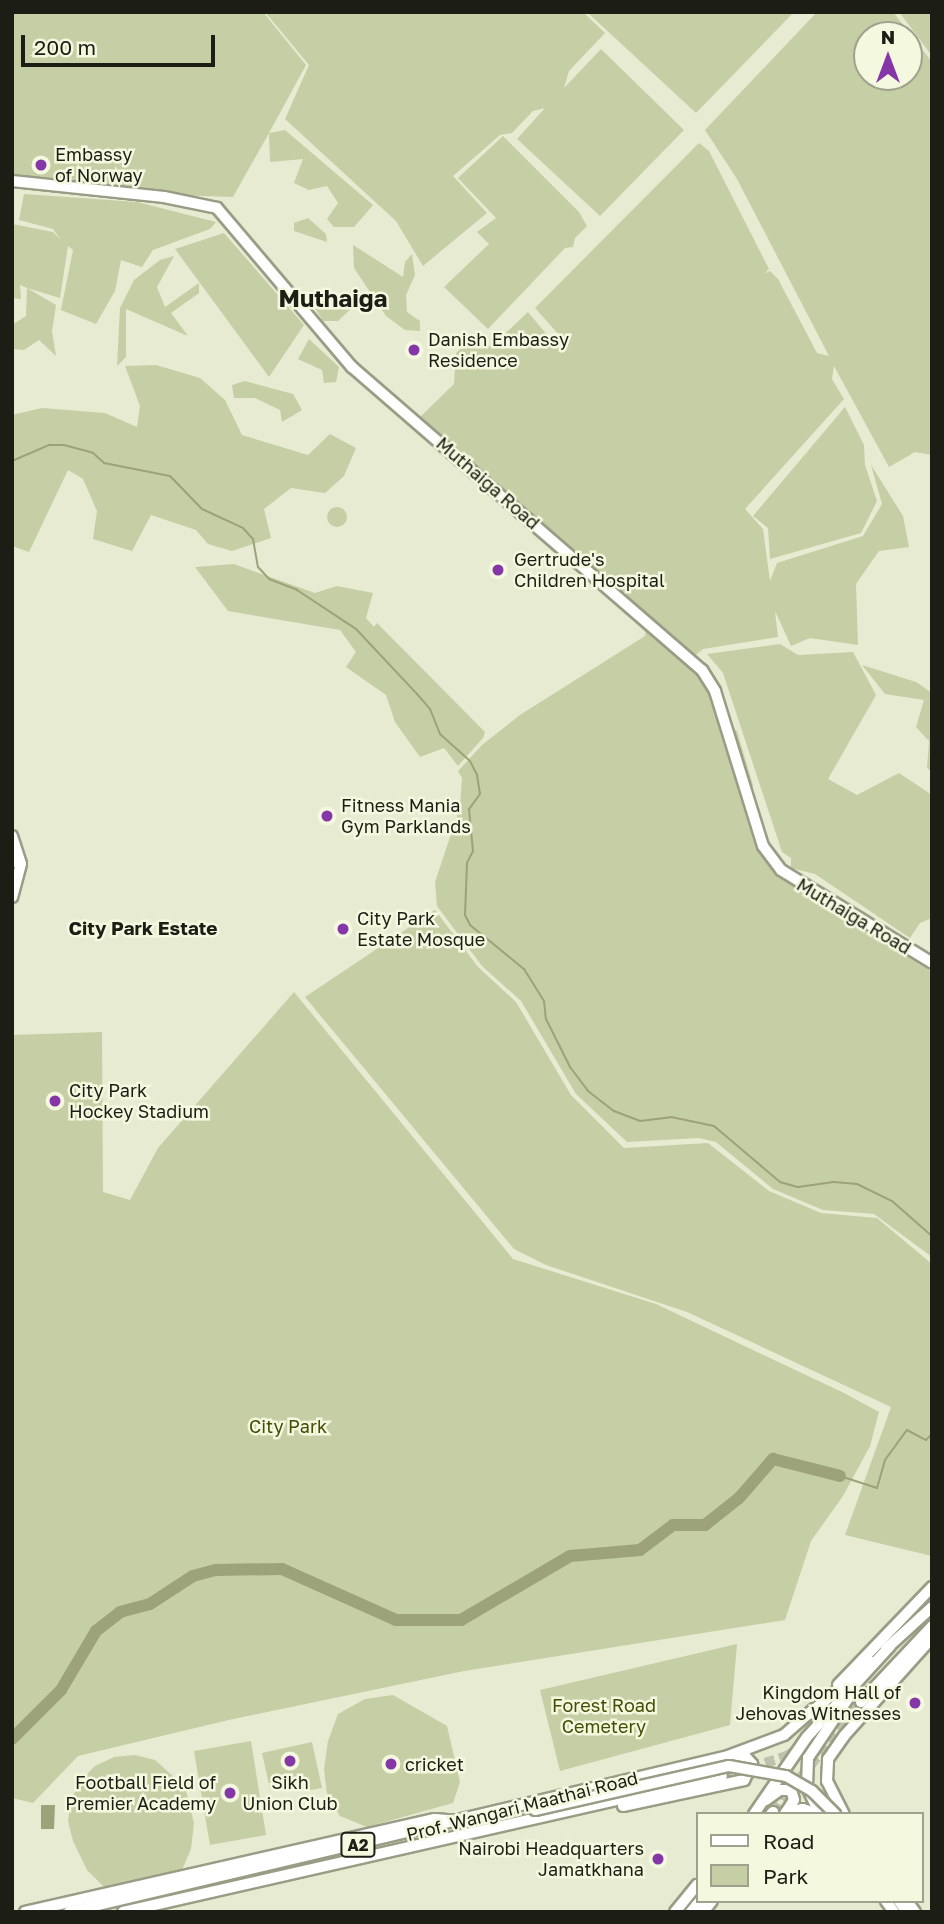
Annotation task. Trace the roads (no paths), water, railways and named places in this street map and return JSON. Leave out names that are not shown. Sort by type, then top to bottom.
[{"type":"main road","name":"Muthaiga Road","points":[[12,181],[164,197],[217,208],[352,368],[702,670],[715,691],[763,846],[776,865],[809,890],[932,963]]},
{"type":"main road","points":[[12,836],[21,864],[12,897]]},
{"type":"main road","points":[[809,1714],[932,1587]]},
{"type":"main road","name":"A2","points":[[890,1646],[932,1607]]},
{"type":"main road","points":[[861,1703],[932,1626]]},
{"type":"main road","points":[[840,1812],[827,1781],[828,1759],[844,1736],[932,1638]]},
{"type":"main road","points":[[755,1812],[807,1737],[856,1687],[890,1646]]},
{"type":"main road","name":"Prof. Wangari Maathai Road","points":[[69,1912],[462,1822],[728,1756],[784,1735],[890,1646]]},
{"type":"main road","points":[[820,1812],[807,1787],[808,1758],[856,1687]]},
{"type":"main road","points":[[623,1806],[748,1777],[749,1759],[728,1756]]},
{"type":"main road","name":"Prof. Wangari Maathai Road","points":[[534,1810],[729,1766],[786,1776],[840,1812]]},
{"type":"main road","name":"Prof. Wangari Maathai Road","points":[[123,1912],[722,1776]]},
{"type":"main road","points":[[762,1803],[788,1788],[794,1800],[780,1812]]},
{"type":"main road","points":[[824,1812],[831,1807],[840,1812]]},
{"type":"main road","points":[[785,1812],[803,1809],[814,1812]]},
{"type":"main road","points":[[480,1817],[534,1810]]},
{"type":"main road","points":[[432,1842],[534,1810]]},
{"type":"main road","points":[[25,1912],[435,1819],[462,1822]]},
{"type":"main road","points":[[675,1912],[696,1886]]},
{"type":"waterway","points":[[12,461],[49,445],[64,445],[93,453],[104,463],[170,476],[202,509],[243,528],[253,539],[258,567],[269,579],[297,590],[356,629],[417,694],[430,709],[440,734],[470,761],[477,775],[480,794],[469,809],[473,851],[467,863],[465,915],[470,925],[524,969],[544,1001],[546,1019],[570,1067],[588,1091],[614,1111],[640,1121],[671,1117],[714,1126],[780,1182],[798,1187],[834,1182],[857,1184],[892,1201],[932,1236]]},
{"type":"waterway","points":[[840,1476],[877,1488],[885,1460],[907,1430],[926,1440],[932,1434]]},
{"type":"waterway","points":[[12,1739],[61,1690],[96,1631],[120,1612],[150,1604],[193,1576],[216,1570],[282,1569],[396,1620],[461,1620],[570,1556],[640,1550],[673,1525],[705,1525],[739,1498],[773,1459],[840,1476]]},
{"type":"tunnel","points":[[722,1776],[787,1756],[861,1702]]},
{"type":"tunnel","points":[[773,1812],[861,1702]]},
{"type":"place","name":"Embassy of Norway","points":[[41,165]]},
{"type":"place","name":"Danish Embassy Residence","points":[[414,350]]},
{"type":"place","name":"Gertrude's Children Hospital","points":[[498,570]]},
{"type":"place","name":"Fitness Mania Gym Parklands","points":[[327,816]]},
{"type":"place","name":"City Park Estate Mosque","points":[[343,929]]},
{"type":"place","name":"City Park Hockey Stadium","points":[[55,1101]]},
{"type":"place","name":"Kingdom Hall of Jehovas Witnesses","points":[[915,1703]]},
{"type":"place","name":"Sikh Union Club","points":[[290,1761]]},
{"type":"place","name":"cricket","points":[[391,1764]]},
{"type":"place","name":"Football Field of Premier Academy","points":[[230,1793]]},
{"type":"place","name":"Nairobi Headquarters Jamatkhana","points":[[658,1859]]},
{"type":"district","name":"Muthaiga","points":[[333,298]]},
{"type":"district","name":"City Park Estate","points":[[143,928]]},
{"type":"park label","name":"City Park","points":[[288,1426]]},
{"type":"park label","name":"Forest Road Cemetery","points":[[604,1716]]}]
